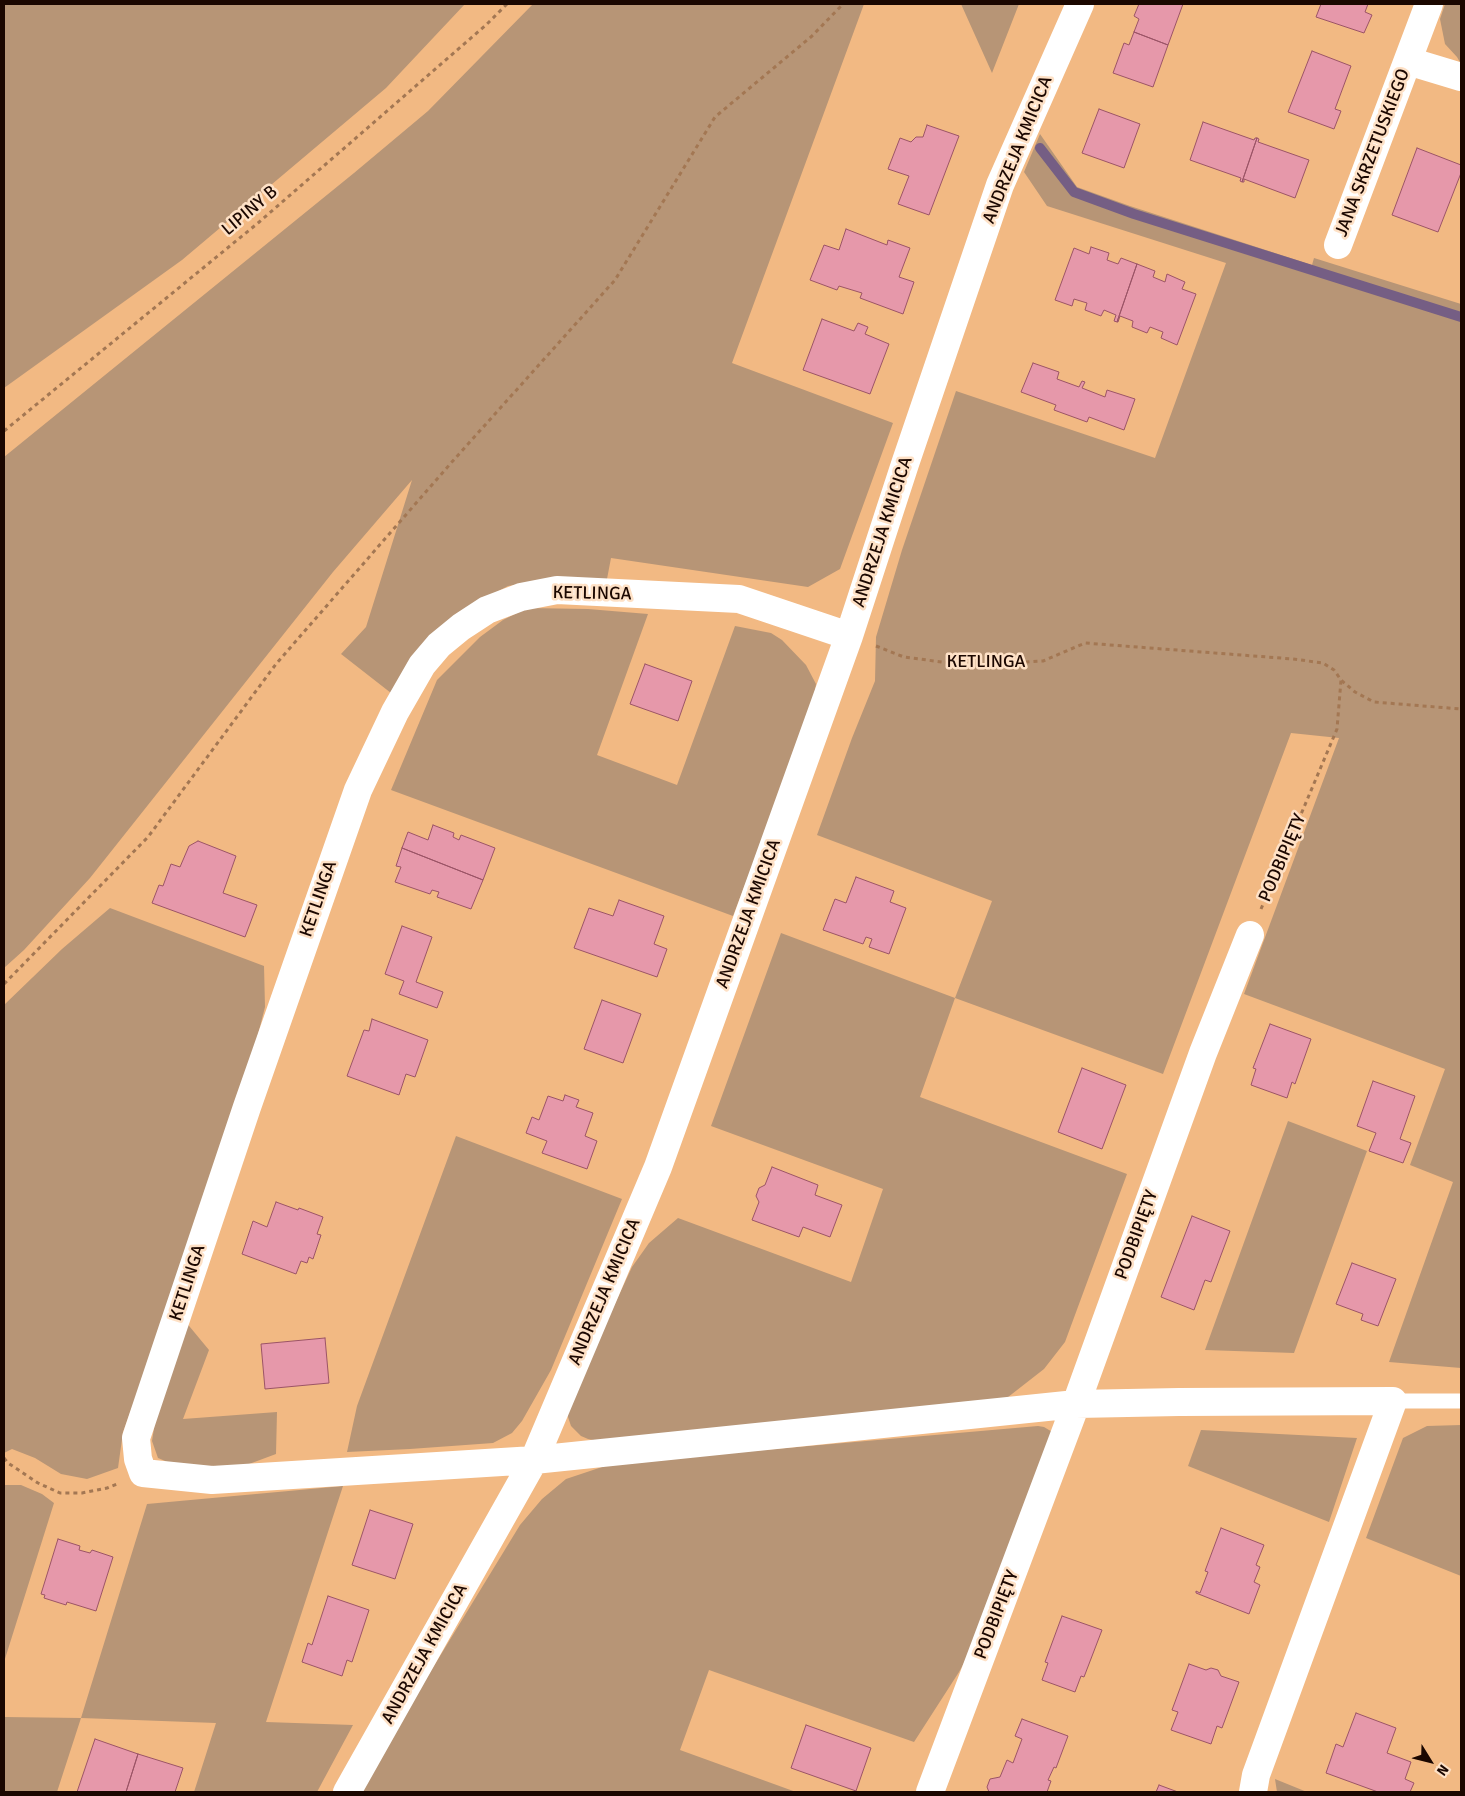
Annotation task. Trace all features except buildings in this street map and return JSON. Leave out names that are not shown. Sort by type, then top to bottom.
[{"type":"street","name":"ANDRZEJA KMICICA","points":[[346,1792],[534,1460],[658,1167],[849,636],[905,464],[1000,185],[1080,4]]},
{"type":"street","name":"JANA SKRZETUSKIEGO","points":[[1338,245],[1429,4]]},
{"type":"street","name":"JANA SKRZETUSKIEGO","points":[[1408,61],[1461,77]]},
{"type":"street","name":"KETLINGA","points":[[143,1473],[138,1459],[136,1438],[247,1107],[358,790],[394,712],[422,665],[439,645],[461,627],[487,610],[521,597],[557,590],[739,600],[849,636]]},
{"type":"street","name":"PODBIPIĘTY","points":[[930,1792],[1076,1404],[1203,1053],[1250,935]]},
{"type":"street","points":[[143,1473],[212,1480],[534,1460],[1076,1404],[1393,1401],[1256,1775],[1253,1792]]},
{"type":"lane","points":[[1393,1401],[1461,1401]]},
{"type":"path","name":"LIPINY B","points":[[4,432],[258,223],[486,25],[507,4]]},
{"type":"path","points":[[4,984],[148,837],[276,664],[450,463],[615,280],[715,117],[812,36],[843,4]]},
{"type":"path","name":"KETLINGA","points":[[849,636],[904,657],[942,662],[995,664],[1043,662],[1085,643],[1293,659],[1323,663],[1334,670],[1341,680],[1355,692],[1374,702],[1461,709]]},
{"type":"path","name":"PODBIPIĘTY","points":[[1250,935],[1337,729],[1341,680]]},
{"type":"path","points":[[4,1458],[8,1464],[38,1483],[60,1493],[82,1493],[107,1488],[143,1473]]},
{"type":"path","points":[[4,1465],[8,1464]]},
{"type":"shaded area","points":[[4,4],[465,4],[386,88],[182,260],[4,388]]},
{"type":"shaded area","points":[[533,4],[864,4],[732,363],[893,423],[840,569],[808,587],[611,558],[607,579],[551,579],[508,586],[468,607],[391,693],[341,654],[366,627],[412,480],[333,572],[90,878],[24,950],[4,968],[4,457],[428,111]]},
{"type":"shaded area","points":[[961,4],[1019,4],[992,73]]},
{"type":"shaded area","points":[[1445,4],[1461,4],[1461,64],[1445,44],[1440,19]]},
{"type":"shaded area","points":[[1040,134],[1077,187],[1312,265],[1314,258],[1461,304],[1461,1368],[1389,1362],[1453,1182],[1410,1165],[1445,1069],[1244,994],[1339,738],[1291,733],[1163,1074],[955,998],[992,901],[817,835],[875,681],[876,637],[902,550],[956,391],[1155,458],[1226,263],[1047,206],[1024,172]]},
{"type":"shaded area","points":[[527,608],[588,609],[648,614],[597,755],[677,785],[735,626],[771,633],[782,640],[806,665],[816,684],[813,707],[733,916],[391,790],[437,680],[480,637],[503,620]]},
{"type":"shaded area","points":[[110,908],[264,966],[265,1007],[250,1066],[216,1178],[123,1432],[118,1468],[87,1479],[61,1474],[35,1458],[12,1449],[4,1453],[4,1005],[62,949]]},
{"type":"shaded area","points":[[781,933],[955,998],[920,1097],[1127,1174],[1065,1342],[1044,1369],[1003,1401],[602,1442],[581,1436],[571,1426],[567,1414],[579,1381],[632,1267],[649,1243],[678,1218],[851,1282],[883,1189],[711,1126]]},
{"type":"shaded area","points":[[1288,1121],[1367,1151],[1294,1353],[1205,1350]]},
{"type":"shaded area","points":[[456,1136],[622,1199],[551,1370],[522,1421],[512,1433],[493,1443],[347,1452],[357,1406]]},
{"type":"shaded area","points":[[185,1321],[209,1350],[183,1419],[277,1412],[276,1454],[241,1467],[182,1468],[158,1458],[152,1441],[155,1422]]},
{"type":"shaded area","points":[[1461,1425],[1461,1576],[1366,1538],[1403,1438],[1427,1426]]},
{"type":"shaded area","points":[[1038,1426],[1054,1433],[986,1623],[959,1672],[914,1742],[709,1670],[680,1750],[796,1792],[360,1792],[396,1728],[520,1525],[542,1499],[566,1479],[614,1463]]},
{"type":"shaded area","points":[[1201,1430],[1357,1438],[1329,1522],[1188,1466]]},
{"type":"shaded area","points":[[4,1485],[21,1485],[42,1494],[54,1503],[4,1662]]},
{"type":"shaded area","points":[[343,1486],[266,1722],[353,1725],[317,1792],[194,1792],[216,1723],[81,1718],[147,1504]]},
{"type":"shaded area","points":[[4,1717],[81,1718],[57,1792],[4,1792]]},
{"type":"shaded area","points":[[1275,1779],[1307,1792],[1277,1792]]},
{"type":"waterway","points":[[1040,148],[1074,192],[1134,214],[1461,317]]}]
